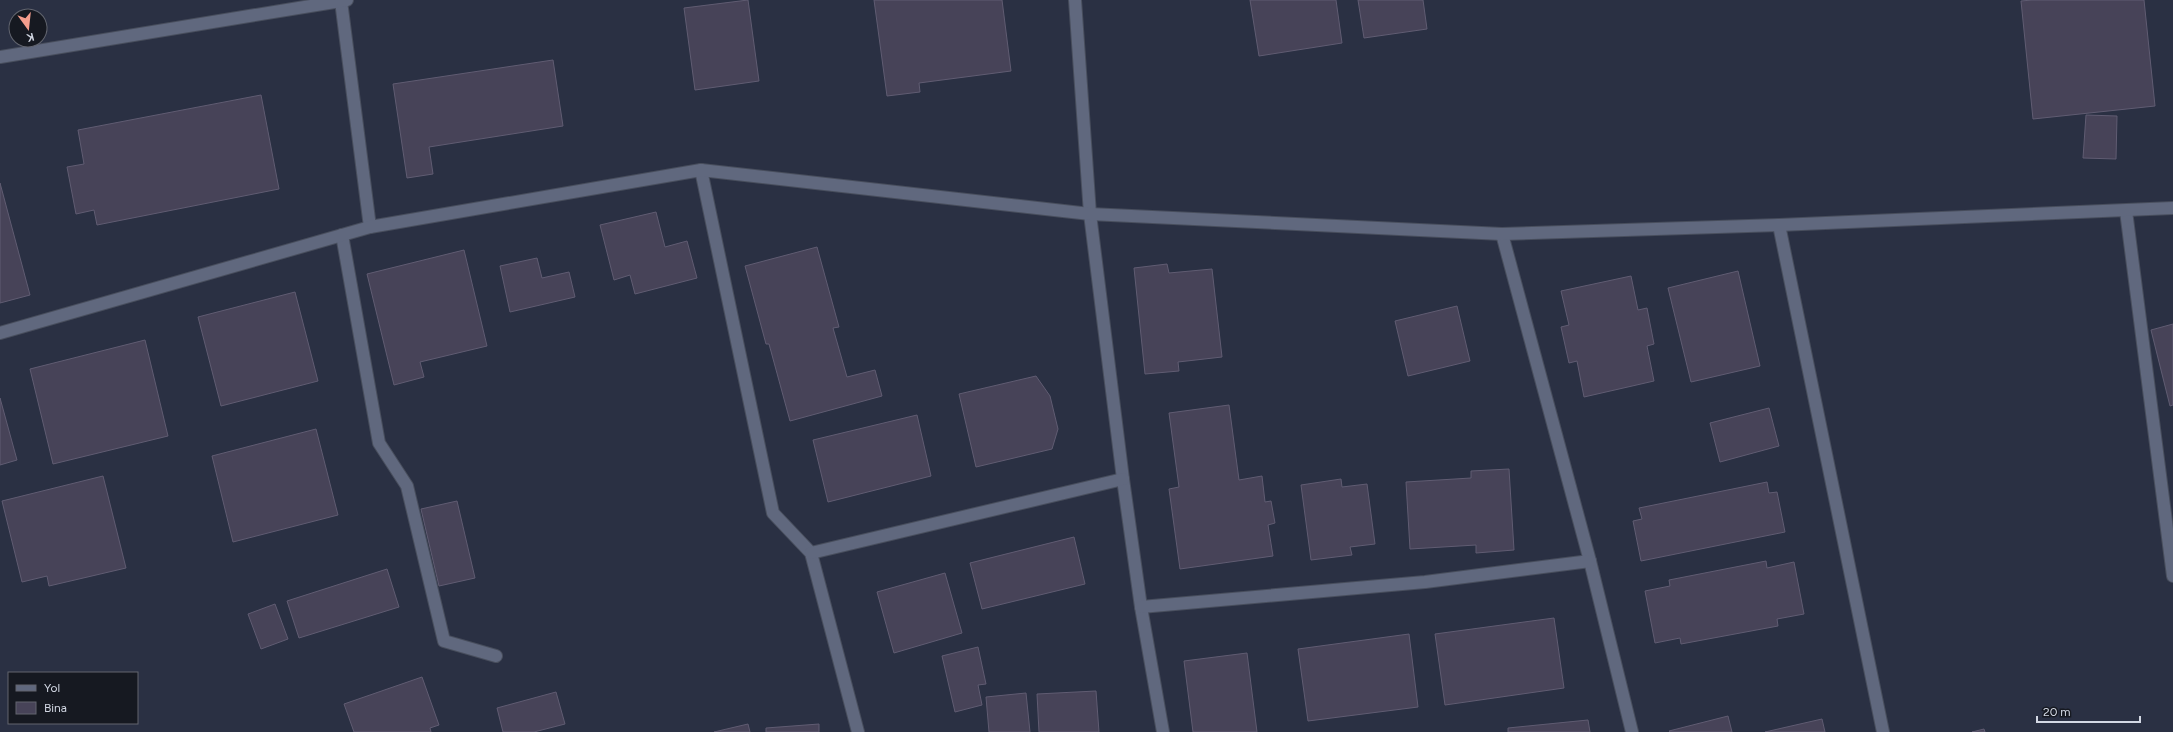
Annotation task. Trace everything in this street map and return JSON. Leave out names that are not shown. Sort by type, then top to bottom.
[{"type":"street","points":[[0,57],[344,0],[370,227]]},
{"type":"street","points":[[1075,0],[1090,214],[1123,479],[1141,607],[1163,732]]},
{"type":"street","points":[[701,170],[772,513],[811,553],[858,732]]},
{"type":"street","points":[[0,333],[370,227],[701,170],[1090,214],[1502,234],[1779,225],[2173,208]]},
{"type":"street","points":[[2126,210],[2173,576]]},
{"type":"street","points":[[1779,225],[1883,732]]},
{"type":"street","points":[[1502,234],[1590,561],[1632,732]]},
{"type":"street","points":[[342,235],[379,443],[407,486],[444,640],[496,656]]},
{"type":"street","points":[[811,553],[1123,479]]},
{"type":"street","points":[[1141,607],[1425,582],[1590,561]]},
{"type":"building","points":[[748,0],[759,81],[695,90],[684,8]]},
{"type":"building","points":[[874,0],[1002,0],[1011,71],[919,83],[920,92],[887,96]]},
{"type":"building","points":[[1250,0],[1336,0],[1342,43],[1259,56]]},
{"type":"building","points":[[1358,0],[1423,0],[1427,29],[1364,38]]},
{"type":"building","points":[[2144,0],[2155,106],[2033,119],[2021,1]]},
{"type":"building","points":[[553,60],[563,126],[429,147],[433,174],[407,178],[393,84]]},
{"type":"building","points":[[261,95],[279,189],[97,225],[94,210],[76,214],[67,167],[84,164],[78,130]]},
{"type":"building","points":[[2086,115],[2117,116],[2116,159],[2083,158]]},
{"type":"building","points":[[0,183],[30,295],[0,303]]},
{"type":"building","points":[[656,212],[665,247],[687,241],[697,278],[635,294],[630,275],[614,280],[600,225]]},
{"type":"building","points":[[817,247],[839,327],[833,328],[847,377],[875,370],[882,396],[790,421],[769,344],[766,344],[745,266]]},
{"type":"building","points":[[464,250],[487,346],[420,362],[424,377],[394,385],[367,274]]},
{"type":"building","points":[[537,258],[542,278],[569,272],[575,297],[510,312],[500,266]]},
{"type":"building","points":[[1167,264],[1169,273],[1212,269],[1222,357],[1178,362],[1179,371],[1145,374],[1134,268]]},
{"type":"building","points":[[1738,271],[1760,366],[1691,382],[1668,288]]},
{"type":"building","points":[[1631,276],[1638,310],[1647,308],[1654,344],[1647,346],[1654,381],[1584,397],[1577,361],[1569,363],[1561,327],[1569,325],[1561,291]]},
{"type":"building","points":[[295,292],[318,381],[221,406],[198,317]]},
{"type":"building","points":[[1457,306],[1470,361],[1408,376],[1395,321]]},
{"type":"building","points":[[2173,324],[2173,405],[2170,406],[2151,330]]},
{"type":"building","points":[[145,340],[168,436],[53,464],[30,369]]},
{"type":"building","points":[[1036,376],[1050,396],[1058,429],[1052,449],[976,467],[959,394]]},
{"type":"building","points":[[0,398],[17,460],[0,465]]},
{"type":"building","points":[[1229,405],[1239,480],[1262,476],[1265,502],[1271,501],[1275,523],[1268,525],[1273,556],[1180,569],[1169,489],[1179,487],[1169,413]]},
{"type":"building","points":[[1769,408],[1779,446],[1720,462],[1710,423]]},
{"type":"building","points":[[917,415],[931,476],[828,502],[813,440]]},
{"type":"building","points":[[316,429],[338,515],[233,542],[212,456]]},
{"type":"building","points":[[1509,469],[1514,550],[1476,553],[1476,545],[1410,549],[1406,482],[1471,478],[1471,471]]},
{"type":"building","points":[[103,476],[126,568],[49,586],[47,576],[22,582],[2,501]]},
{"type":"building","points":[[1341,479],[1342,487],[1367,484],[1375,544],[1350,547],[1352,555],[1311,560],[1301,485]]},
{"type":"building","points":[[1767,482],[1769,493],[1777,492],[1785,532],[1641,561],[1633,521],[1642,519],[1639,508]]},
{"type":"building","points":[[457,501],[475,578],[439,586],[421,509]]},
{"type":"building","points":[[1074,537],[1085,584],[982,609],[970,563]]},
{"type":"building","points":[[1766,561],[1767,568],[1794,562],[1804,614],[1777,619],[1778,626],[1681,644],[1680,638],[1655,643],[1645,591],[1670,586],[1669,580]]},
{"type":"building","points":[[387,569],[399,607],[299,638],[287,601]]},
{"type":"building","points":[[945,573],[962,633],[894,653],[877,592]]},
{"type":"building","points":[[275,604],[288,639],[261,649],[248,614]]},
{"type":"building","points":[[1554,618],[1564,688],[1445,705],[1435,634]]},
{"type":"building","points":[[1409,634],[1418,707],[1308,721],[1298,649]]},
{"type":"building","points":[[978,647],[986,684],[978,685],[982,705],[955,712],[942,656]]},
{"type":"building","points":[[1247,653],[1257,732],[1193,732],[1184,661]]},
{"type":"building","points":[[422,677],[439,725],[430,728],[431,732],[354,732],[344,704]]},
{"type":"building","points":[[1096,691],[1099,732],[1039,732],[1037,694]]},
{"type":"building","points":[[556,692],[565,724],[534,732],[503,732],[497,708]]},
{"type":"building","points":[[1026,693],[1030,732],[989,732],[986,697]]},
{"type":"building","points":[[1728,716],[1732,732],[1669,731]]},
{"type":"building","points":[[1822,719],[1825,732],[1765,732]]},
{"type":"building","points":[[1588,720],[1590,732],[1508,732],[1508,728]]},
{"type":"building","points":[[748,724],[750,732],[714,732]]},
{"type":"building","points":[[819,724],[819,732],[766,732],[766,728]]},
{"type":"building","points":[[1984,729],[1985,732],[1972,732]]}]
